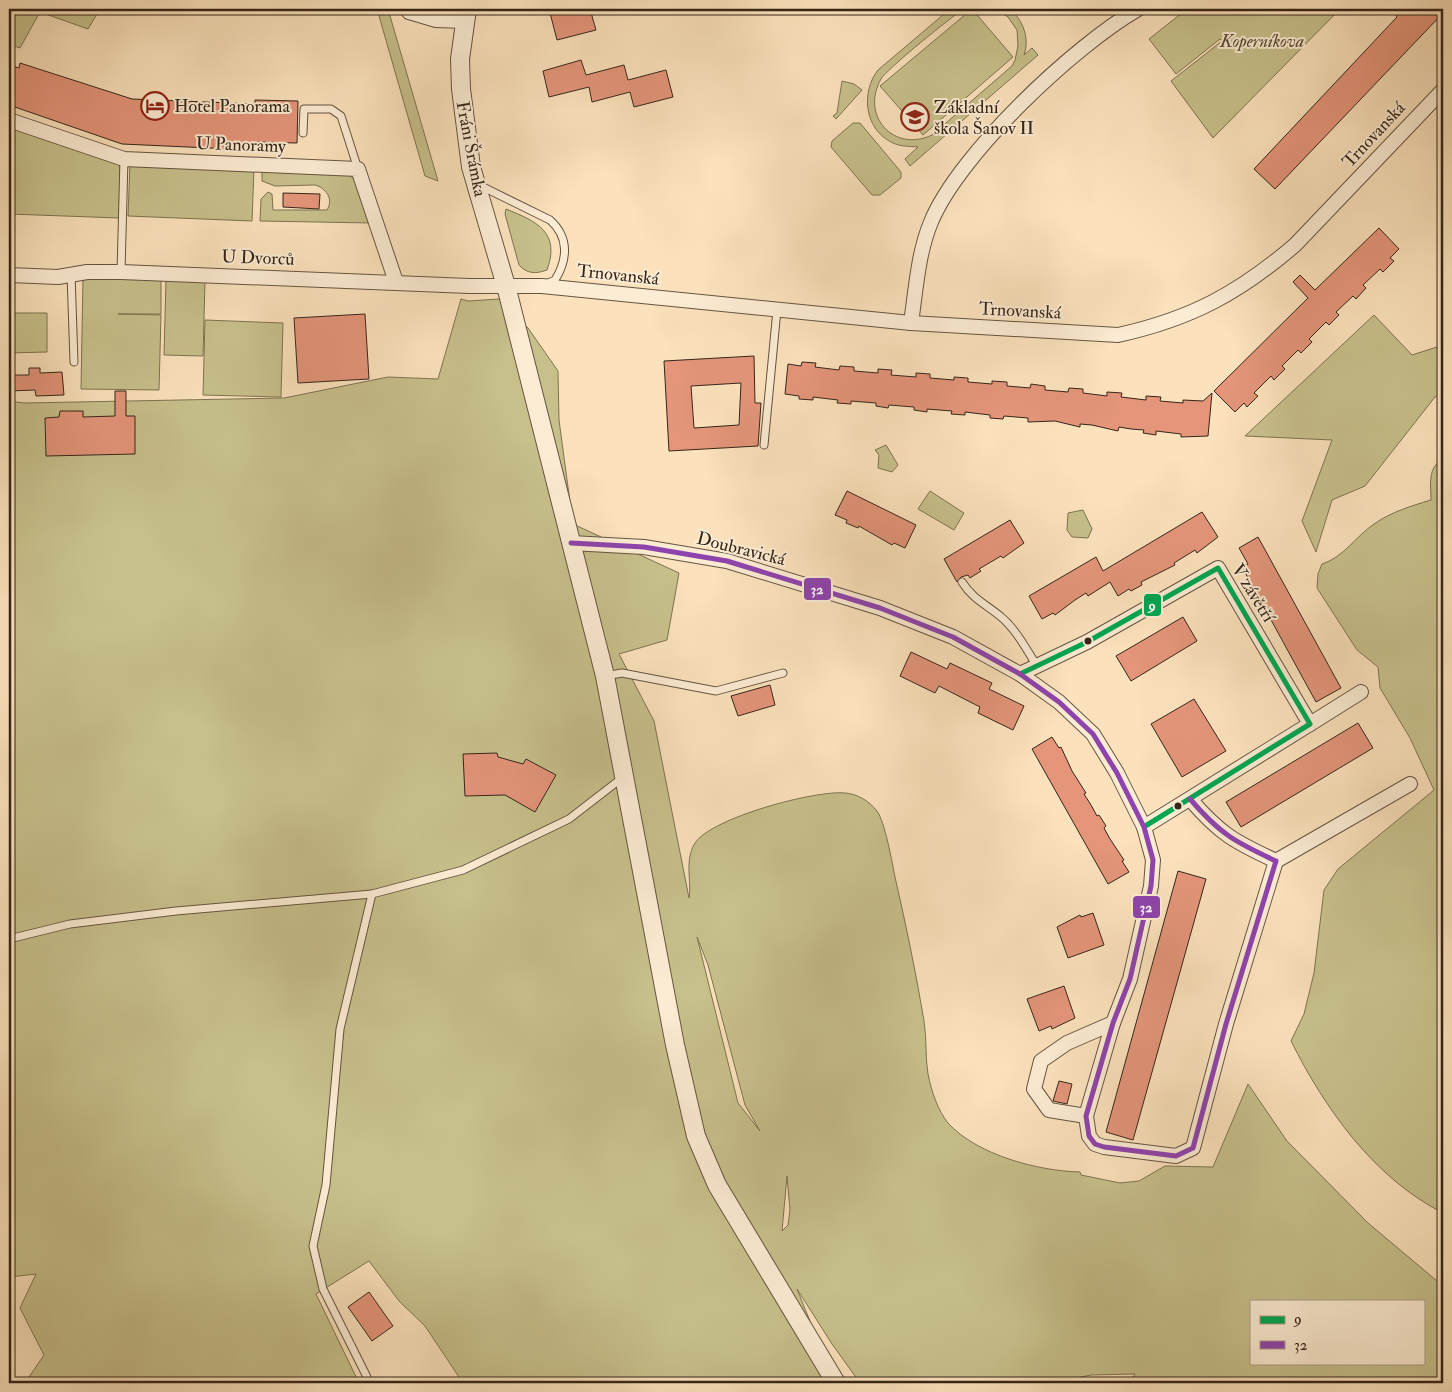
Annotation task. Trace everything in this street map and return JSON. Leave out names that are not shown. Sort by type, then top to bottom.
[{"type":"street","points":[[407,9],[409,12],[436,20],[466,15]]},
{"type":"street","points":[[911,323],[923,245],[941,201],[962,168],[1015,111],[1060,67],[1122,18],[1138,9]]},
{"type":"street","name":"Fráni Šrámka","points":[[466,15],[460,59],[460,89],[471,167],[506,286],[605,676],[676,1045],[696,1136],[717,1185],[836,1383]]},
{"type":"street","name":"Trnovanská","points":[[506,286],[542,286],[911,323],[1118,335],[1141,330],[1198,311],[1253,278],[1295,245],[1443,90]]},
{"type":"street","name":"U Panoramy","points":[[9,120],[124,159],[358,169]]},
{"type":"street","points":[[358,169],[396,282]]},
{"type":"street","name":"U Dvorců","points":[[9,275],[58,277],[87,272],[121,272],[506,286]]},
{"type":"street","name":"Doubravická","points":[[571,543],[644,547],[727,561],[880,608],[953,637],[1020,674],[1059,702],[1093,734],[1117,773],[1144,827],[1153,860],[1151,886],[1130,979],[1112,1023],[1086,1116]]},
{"type":"street","name":"V závětří","points":[[1020,674],[1087,642],[1218,568],[1310,724]]},
{"type":"street","points":[[1144,827],[1361,692]]},
{"type":"street","points":[[1112,1023],[1067,1043],[1041,1061],[1034,1089],[1048,1110],[1086,1116],[1089,1136],[1095,1144],[1176,1156],[1193,1148],[1226,1024],[1276,862],[1410,784]]},
{"type":"street","points":[[1190,799],[1212,824],[1232,840],[1276,862]]},
{"type":"lane","points":[[303,133],[304,109],[331,109],[341,116],[358,169]]},
{"type":"lane","points":[[121,272],[124,159]]},
{"type":"lane","points":[[471,167],[483,187],[550,220],[558,227],[565,246],[564,264],[555,280],[542,286]]},
{"type":"lane","points":[[71,274],[74,362]]},
{"type":"lane","points":[[764,445],[776,310]]},
{"type":"lane","points":[[962,582],[971,596],[1001,616],[1020,638],[1037,666]]},
{"type":"lane","points":[[605,676],[622,673],[716,691],[783,673]]},
{"type":"lane","points":[[9,939],[70,924],[166,912],[372,894],[463,870],[569,819],[625,776]]},
{"type":"lane","points":[[370,1383],[323,1289],[313,1246],[327,1180],[340,1029],[372,894]]},
{"type":"green space","points":[[9,9],[100,9],[88,29],[40,12],[20,48],[9,44]]},
{"type":"green space","points":[[377,9],[388,9],[438,181],[425,176]]},
{"type":"green space","points":[[950,9],[964,9],[920,43],[881,79],[876,93],[875,106],[878,118],[884,128],[894,135],[905,139],[918,139],[932,135],[1012,66],[1018,46],[1017,30],[1008,17],[996,9],[1010,9],[1015,13],[1022,24],[1026,36],[1024,55],[1032,48],[1038,55],[910,166],[905,159],[918,147],[894,144],[882,136],[875,128],[868,109],[869,89],[878,70]]},
{"type":"green space","points":[[972,9],[1013,57],[923,135],[880,86]]},
{"type":"green space","name":"Koperníkova","points":[[1187,9],[1340,9],[1213,138],[1171,81],[1222,41],[1220,39],[1176,74],[1149,39]]},
{"type":"green space","points":[[842,81],[854,84],[862,90],[836,119],[833,116],[837,113]]},
{"type":"green space","points":[[853,123],[860,123],[901,172],[901,178],[880,195],[872,195],[831,147],[832,141]]},
{"type":"green space","points":[[18,128],[120,163],[119,218],[9,214],[9,129]]},
{"type":"green space","points":[[130,164],[254,168],[252,221],[128,216]]},
{"type":"green space","points":[[262,169],[348,174],[355,180],[371,223],[260,221],[261,199],[268,192],[272,194],[273,210],[327,210],[330,202],[328,194],[319,186],[275,186],[262,181]]},
{"type":"green space","points":[[506,209],[536,224],[548,237],[551,246],[547,270],[532,272],[525,270],[519,265],[505,214]]},
{"type":"green space","points":[[83,278],[161,279],[161,314],[118,314],[161,315],[159,390],[81,389]]},
{"type":"green space","points":[[166,279],[205,280],[203,356],[164,355]]},
{"type":"green space","points":[[461,299],[468,301],[499,299],[528,328],[558,371],[559,420],[573,524],[679,573],[667,640],[619,654],[654,721],[689,898],[689,864],[695,843],[721,824],[742,815],[811,796],[845,793],[863,799],[877,811],[885,833],[921,1003],[929,1080],[938,1106],[948,1123],[975,1144],[1009,1159],[1046,1168],[1080,1172],[1081,1175],[1120,1183],[1139,1181],[1165,1166],[1213,1167],[1248,1084],[1287,1141],[1368,1223],[1443,1286],[1443,1383],[1129,1383],[1135,1374],[1091,1375],[1053,1383],[860,1383],[832,1344],[797,1289],[835,1383],[463,1383],[425,1326],[399,1301],[369,1261],[316,1294],[359,1383],[25,1383],[44,1355],[20,1308],[36,1274],[9,1277],[9,401],[24,403],[284,398],[388,377],[438,379]],"holes":[[[697,937],[708,965],[745,1105],[760,1131],[738,1103]],[[787,1176],[790,1210],[788,1225],[782,1231]]]},
{"type":"green space","points":[[9,313],[47,313],[47,352],[9,353]]},
{"type":"green space","points":[[1374,315],[1412,355],[1443,345],[1443,394],[1435,397],[1365,486],[1332,500],[1316,552],[1302,521],[1332,440],[1245,436]]},
{"type":"green space","points":[[205,320],[283,323],[281,397],[203,395]]},
{"type":"green space","points":[[886,445],[898,465],[892,472],[878,468],[879,455],[875,450]]},
{"type":"green space","points":[[1443,459],[1443,1213],[1395,1181],[1354,1139],[1319,1092],[1291,1041],[1304,1014],[1314,973],[1324,890],[1338,869],[1434,790],[1410,738],[1380,688],[1378,667],[1357,650],[1317,588],[1318,574],[1322,564],[1337,557],[1374,524],[1394,513],[1431,500],[1432,472],[1434,467]]},
{"type":"green space","points":[[930,491],[964,513],[954,530],[918,509]]},
{"type":"green space","points":[[1083,510],[1092,529],[1088,538],[1072,537],[1067,530],[1068,513]]},
{"type":"building","points":[[549,9],[590,9],[596,30],[557,40]]},
{"type":"building","points":[[1402,9],[1443,9],[1443,13],[1275,189],[1254,169],[1397,17],[1396,15]]},
{"type":"building","points":[[581,60],[586,75],[624,65],[628,80],[666,70],[673,97],[634,107],[630,92],[592,102],[589,87],[549,97],[543,71]]},
{"type":"building","name":"Hotel Panorama","points":[[20,63],[132,99],[255,104],[255,100],[298,101],[297,143],[254,142],[253,150],[122,144],[9,105],[12,97],[9,96],[9,65],[19,68]]},
{"type":"building","points":[[283,193],[320,194],[319,209],[283,207]]},
{"type":"building","points":[[1379,228],[1399,249],[1390,258],[1394,261],[1383,272],[1380,269],[1363,285],[1366,288],[1356,299],[1353,296],[1336,312],[1339,315],[1329,325],[1326,322],[1309,339],[1312,342],[1301,353],[1298,350],[1282,366],[1285,369],[1274,380],[1271,376],[1254,393],[1258,396],[1247,407],[1244,403],[1235,412],[1214,391],[1308,298],[1293,282],[1300,275],[1315,290]]},
{"type":"building","points":[[365,314],[369,379],[298,383],[294,318]]},
{"type":"building","points":[[754,356],[755,403],[761,403],[758,446],[669,451],[664,361]],"holes":[[[741,383],[739,425],[694,428],[691,386]]]},
{"type":"building","points":[[802,362],[816,363],[815,367],[839,370],[840,366],[854,367],[854,371],[878,373],[878,369],[892,370],[891,375],[916,377],[916,373],[930,374],[930,378],[954,380],[954,377],[968,378],[968,382],[992,384],[992,381],[1007,382],[1007,386],[1030,388],[1031,384],[1045,386],[1045,390],[1068,392],[1069,388],[1083,389],[1083,393],[1107,396],[1107,392],[1122,393],[1121,397],[1146,400],[1146,396],[1161,397],[1160,401],[1183,403],[1183,400],[1203,401],[1212,393],[1208,436],[1181,437],[1181,434],[1156,431],[1156,435],[1143,433],[1144,430],[1119,427],[1118,431],[1092,425],[1080,424],[1080,427],[1055,421],[1028,422],[1028,418],[1004,416],[1003,419],[990,418],[990,415],[965,412],[965,415],[951,414],[952,411],[927,409],[927,412],[914,410],[914,407],[889,405],[888,408],[876,406],[876,403],[851,401],[851,404],[837,403],[838,400],[813,397],[813,400],[799,399],[799,396],[785,394],[788,364],[801,366]]},
{"type":"building","points":[[29,368],[40,368],[40,373],[62,372],[64,395],[36,396],[35,390],[9,391],[9,375],[29,375]]},
{"type":"building","points":[[115,391],[126,391],[126,416],[135,416],[135,454],[46,456],[45,418],[59,417],[60,411],[83,411],[83,417],[115,416]]},
{"type":"building","points":[[847,491],[916,525],[905,548],[894,543],[892,545],[859,526],[858,528],[846,523],[847,520],[835,515]]},
{"type":"building","points":[[1202,512],[1218,537],[1197,553],[1195,550],[1174,563],[1175,565],[1141,582],[1142,585],[1131,591],[1129,589],[1118,596],[1110,582],[1088,596],[1086,593],[1055,615],[1053,613],[1042,619],[1029,596],[1096,557],[1103,571]]},
{"type":"building","points":[[1010,520],[1024,543],[1003,558],[1001,556],[979,569],[981,571],[970,578],[968,575],[961,577],[957,582],[944,559]]},
{"type":"building","points":[[1258,537],[1341,688],[1316,702],[1242,567],[1248,564],[1239,548]]},
{"type":"building","points":[[1183,617],[1197,641],[1131,681],[1116,656]]},
{"type":"building","points":[[911,652],[947,669],[950,663],[992,683],[989,689],[1024,706],[1013,730],[978,713],[980,707],[939,686],[935,693],[900,676]]},
{"type":"building","points":[[770,685],[775,705],[738,716],[731,696]]},
{"type":"building","points":[[1194,699],[1226,751],[1182,777],[1151,724]]},
{"type":"building","points":[[1358,723],[1373,748],[1241,827],[1226,802]]},
{"type":"building","points":[[1052,737],[1059,748],[1061,747],[1072,771],[1086,793],[1084,794],[1097,816],[1099,815],[1106,826],[1104,828],[1124,860],[1122,861],[1129,872],[1108,884],[1032,749]]},
{"type":"building","points":[[497,753],[498,757],[523,764],[526,759],[556,775],[535,812],[505,795],[465,796],[463,754]]},
{"type":"building","points":[[1178,871],[1206,879],[1133,1140],[1106,1132]]},
{"type":"building","points":[[1093,913],[1104,945],[1068,958],[1057,927],[1080,915],[1081,917]]},
{"type":"building","points":[[1064,986],[1075,1018],[1052,1029],[1051,1026],[1039,1031],[1027,999]]},
{"type":"building","points":[[1059,1081],[1072,1084],[1067,1104],[1053,1101]]},
{"type":"building","points":[[369,1292],[393,1326],[372,1341],[348,1307]]},
{"type":"transit line","name":"32","points":[[571,543],[644,547],[727,561],[880,608],[953,637],[1020,674],[1059,702],[1093,734],[1117,773],[1144,827],[1153,860],[1151,886],[1130,979],[1113,1023],[1086,1116],[1089,1136],[1095,1144],[1104,1147],[1176,1156],[1193,1148],[1226,1024],[1276,861],[1229,836],[1210,821],[1190,799]]},
{"type":"transit line","name":"9","points":[[1020,674],[1087,642],[1218,568],[1310,724],[1147,825]]},
{"type":"place","name":"Hotel Panorama","points":[[155,106]]},
{"type":"place","name":"Základní škola Šanov II","points":[[915,117]]}]
